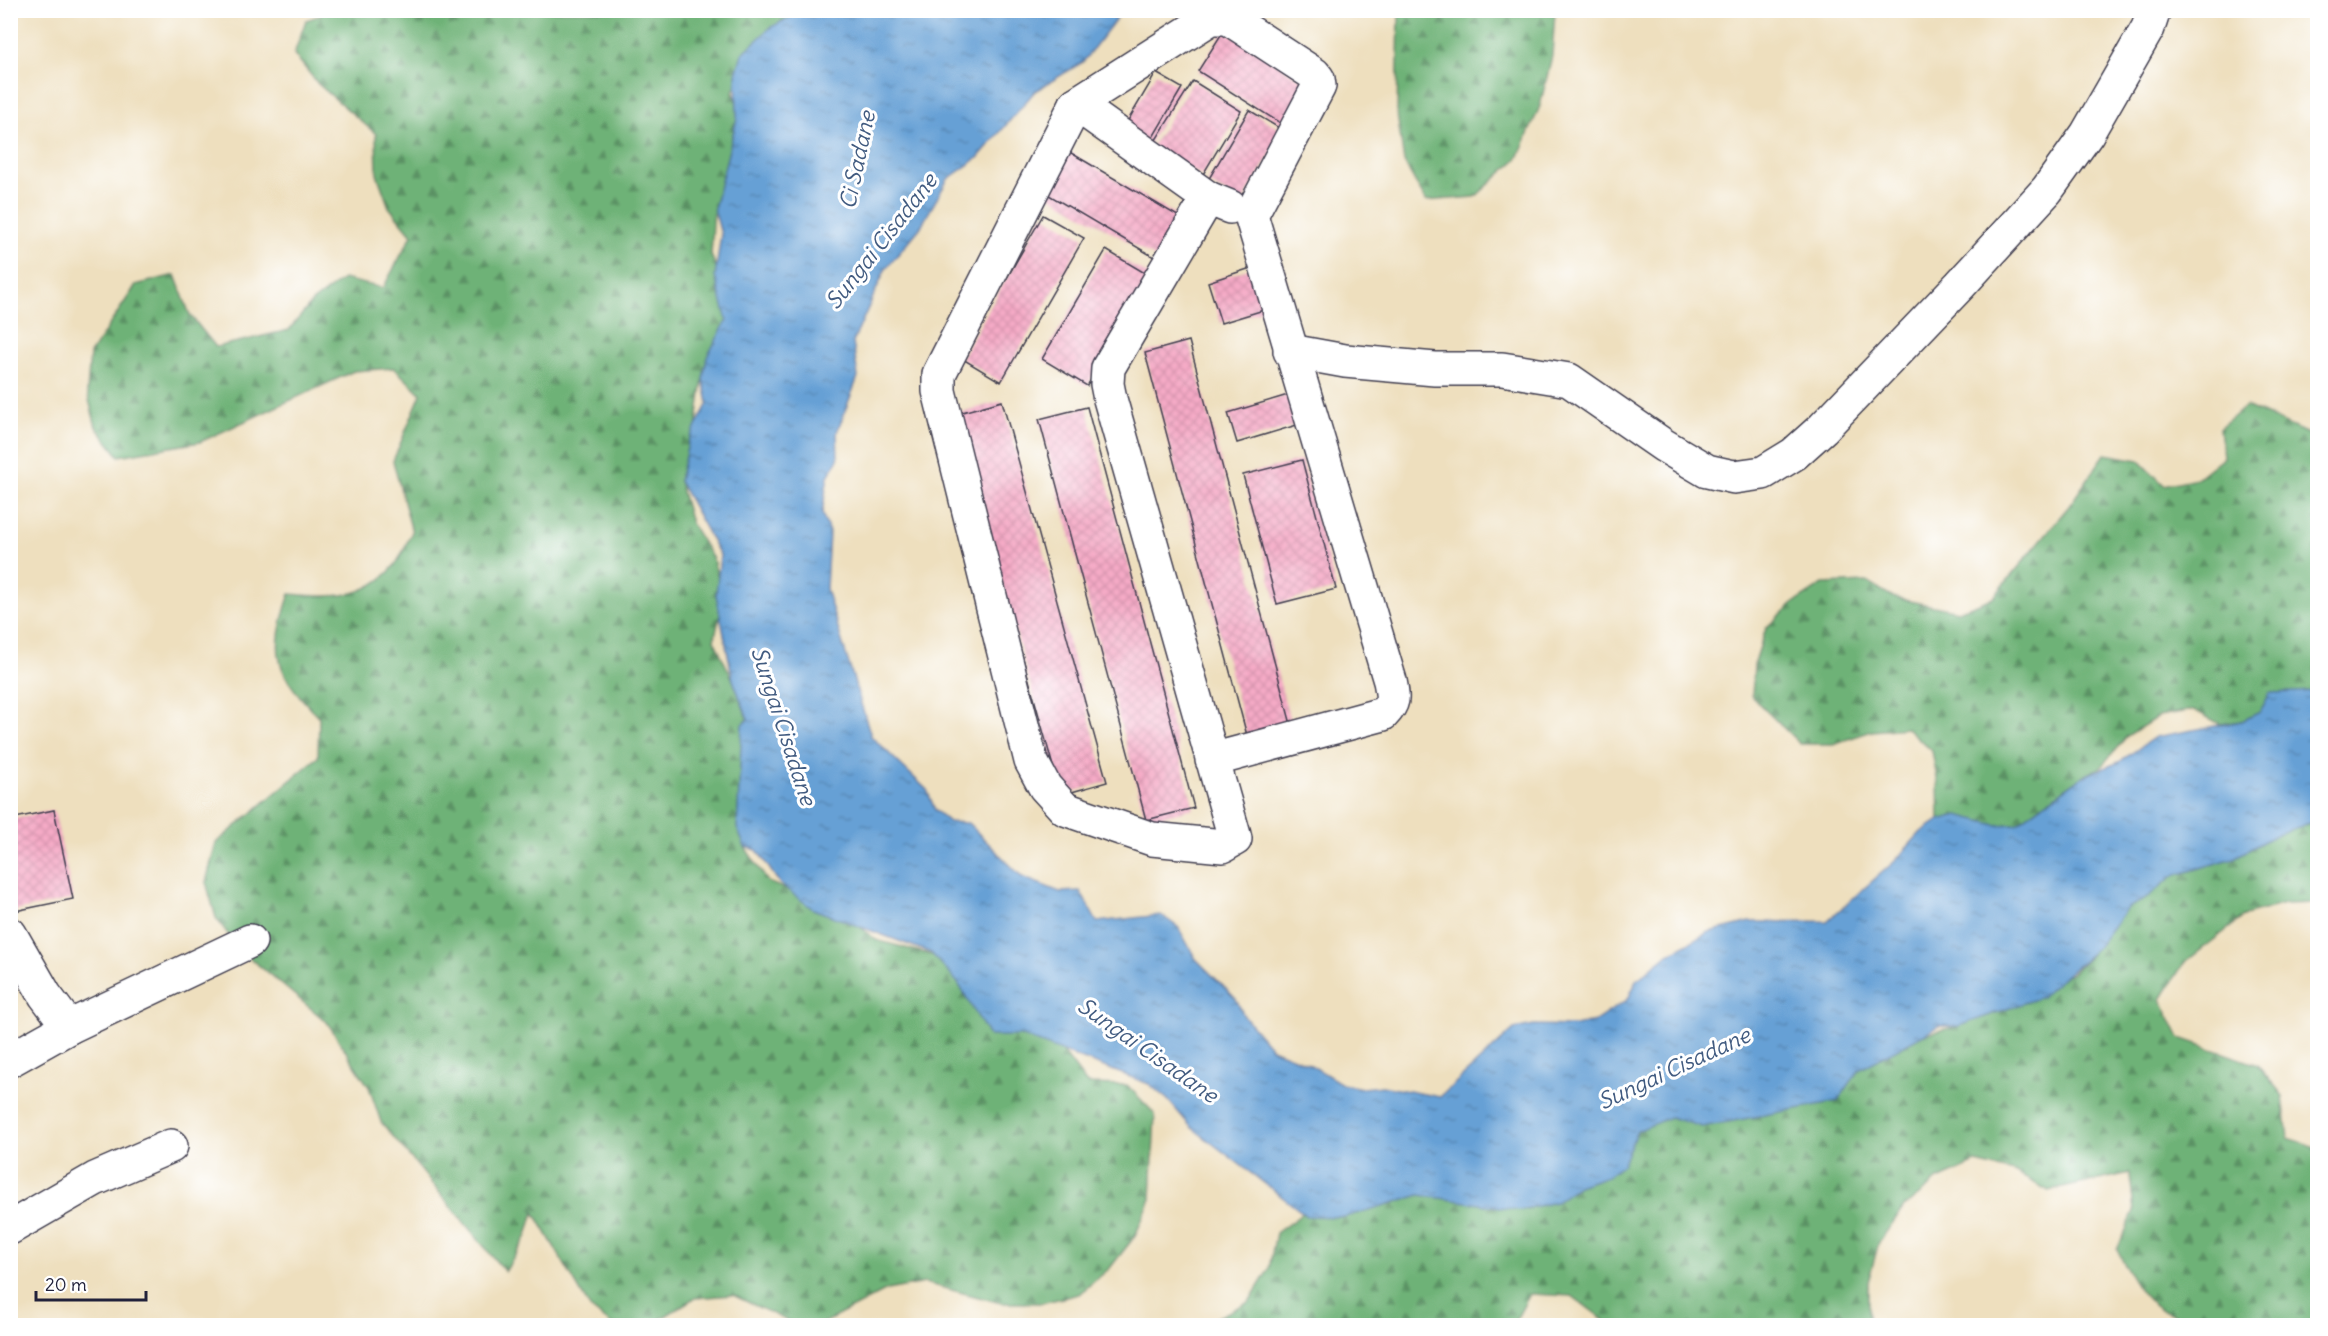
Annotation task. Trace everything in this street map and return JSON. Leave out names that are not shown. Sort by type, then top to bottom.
[{"type":"street","points":[[1290,351],[1345,361],[1436,369],[1502,369],[1569,380],[1663,445],[1707,471],[1734,477],[1763,473],[1794,454],[1823,429],[2047,190],[2087,134],[2148,28],[2154,10]]},
{"type":"street","points":[[1208,198],[1108,368],[1107,384],[1212,760],[1234,835],[1235,839],[1232,843],[1223,846],[1152,839],[1065,809],[1045,787],[1031,761],[939,391],[939,374],[1076,104],[1211,18],[1228,18],[1314,74],[1319,87],[1251,215],[1390,681],[1393,699],[1391,706],[1383,714],[1212,760]]},
{"type":"street","points":[[1076,104],[1208,198],[1251,215]]},
{"type":"street","points":[[10,934],[45,995],[69,1027]]},
{"type":"street","points":[[10,1060],[69,1027],[250,941]]},
{"type":"street","points":[[10,1228],[95,1179],[171,1146]]},
{"type":"green space","points":[[323,11],[809,11],[754,51],[733,91],[747,133],[714,208],[711,255],[729,297],[726,341],[703,379],[694,443],[679,481],[691,523],[713,559],[724,599],[714,640],[733,680],[748,720],[745,847],[768,882],[845,914],[876,940],[954,961],[1027,1028],[1061,1049],[1087,1084],[1127,1085],[1155,1114],[1151,1199],[1135,1236],[1110,1268],[1079,1294],[1041,1303],[1001,1303],[925,1283],[887,1290],[820,1325],[796,1325],[733,1295],[694,1298],[659,1320],[640,1325],[612,1325],[590,1308],[534,1212],[527,1236],[505,1272],[381,1122],[369,1087],[327,1022],[239,949],[216,918],[206,882],[216,843],[318,757],[319,717],[293,688],[280,662],[279,632],[290,594],[333,596],[359,591],[383,577],[397,562],[412,532],[393,461],[421,394],[394,368],[354,371],[200,442],[119,456],[96,427],[87,392],[90,354],[136,285],[175,275],[190,315],[216,347],[289,330],[312,302],[343,279],[383,288],[412,235],[389,207],[377,174],[376,134],[318,84],[294,54],[306,20],[321,15]]},
{"type":"green space","points":[[1399,11],[1555,11],[1552,56],[1540,106],[1518,158],[1475,197],[1426,201],[1404,162],[1397,114]]},
{"type":"green space","points":[[2246,406],[2317,438],[2317,711],[2220,724],[2194,710],[2159,716],[2127,736],[2100,768],[2082,777],[2016,824],[1996,825],[1939,820],[1938,784],[1932,751],[1907,728],[1872,731],[1833,744],[1800,744],[1752,697],[1754,665],[1766,628],[1792,604],[1823,584],[1867,582],[1895,598],[1958,611],[1993,598],[2069,506],[2105,454],[2139,460],[2164,485],[2197,478],[2223,457],[2220,427]]},
{"type":"green space","points":[[2317,816],[2317,903],[2284,904],[2246,915],[2184,963],[2161,999],[2180,1038],[2258,1065],[2283,1096],[2288,1138],[2317,1147],[2317,1325],[2215,1324],[2176,1316],[2153,1304],[2135,1282],[2117,1250],[2134,1212],[2130,1173],[2049,1191],[2014,1172],[1976,1163],[1938,1180],[1904,1207],[1879,1242],[1868,1282],[1868,1325],[1606,1325],[1604,1320],[1572,1296],[1530,1294],[1513,1325],[1213,1326],[1216,1318],[1249,1302],[1269,1269],[1276,1233],[1306,1211],[1633,1122],[1885,1043],[1959,1026],[2071,974],[2096,949],[2111,917],[2173,876]]},
{"type":"water","points":[[803,11],[1125,11],[1119,15],[1083,62],[1035,91],[978,158],[948,179],[920,228],[885,270],[853,342],[858,377],[837,432],[838,459],[828,476],[822,513],[829,532],[826,589],[871,736],[927,790],[935,810],[949,822],[968,823],[1022,877],[1060,892],[1080,891],[1097,922],[1161,915],[1178,927],[1196,959],[1236,999],[1244,1016],[1272,1049],[1309,1064],[1342,1084],[1362,1088],[1382,1086],[1440,1097],[1514,1029],[1534,1025],[1575,1026],[1595,1021],[1628,999],[1637,980],[1668,954],[1709,932],[1750,922],[1827,921],[1894,862],[1921,832],[1939,820],[1958,815],[1996,825],[2016,824],[2082,777],[2119,762],[2155,737],[2242,721],[2260,712],[2270,693],[2317,691],[2317,821],[2277,834],[2234,858],[2173,876],[2144,900],[2127,908],[2096,949],[2041,997],[1959,1026],[1938,1026],[1859,1070],[1838,1101],[1702,1127],[1670,1117],[1637,1131],[1622,1165],[1608,1176],[1578,1186],[1556,1202],[1519,1210],[1420,1195],[1345,1217],[1307,1216],[1191,1127],[1168,1100],[1149,1084],[1022,1036],[989,1036],[958,983],[931,953],[813,909],[780,884],[757,850],[745,847],[737,828],[742,725],[748,719],[733,680],[716,595],[720,555],[679,481],[689,440],[708,403],[703,379],[707,357],[727,320],[715,277],[721,234],[714,209],[737,118],[736,74],[742,54],[771,27]]},
{"type":"building","points":[[1224,30],[1313,87],[1288,128],[1198,71]]},
{"type":"building","points":[[1156,73],[1182,88],[1149,144],[1123,129]]},
{"type":"building","points":[[1193,81],[1241,111],[1202,176],[1152,146]]},
{"type":"building","points":[[1249,110],[1284,131],[1242,203],[1207,182]]},
{"type":"building","points":[[1061,147],[1188,222],[1164,263],[1037,188]]},
{"type":"building","points":[[1043,215],[1084,238],[1001,382],[961,358]]},
{"type":"building","points":[[1106,250],[1150,276],[1087,386],[1042,359]]},
{"type":"building","points":[[1254,267],[1267,309],[1221,323],[1208,282]]},
{"type":"building","points":[[1189,341],[1293,732],[1249,743],[1145,353]]},
{"type":"building","points":[[1288,395],[1297,425],[1237,443],[1228,413]]},
{"type":"building","points":[[1002,401],[1107,782],[1061,795],[955,414]]},
{"type":"building","points":[[1087,407],[1194,808],[1146,820],[1039,419]]},
{"type":"building","points":[[1302,460],[1336,589],[1277,604],[1243,475]]},
{"type":"building","points":[[54,810],[73,899],[10,912],[10,819]]},
{"type":"water label","name":"Ci Sadane","points":[[857,160]]},
{"type":"water label","name":"Sungai Cisadane","points":[[881,241]]},
{"type":"water label","name":"Sungai Cisadane","points":[[784,726]]},
{"type":"water label","name":"Sungai Cisadane","points":[[1148,1050]]},
{"type":"water label","name":"Sungai Cisadane","points":[[1674,1068]]}]
